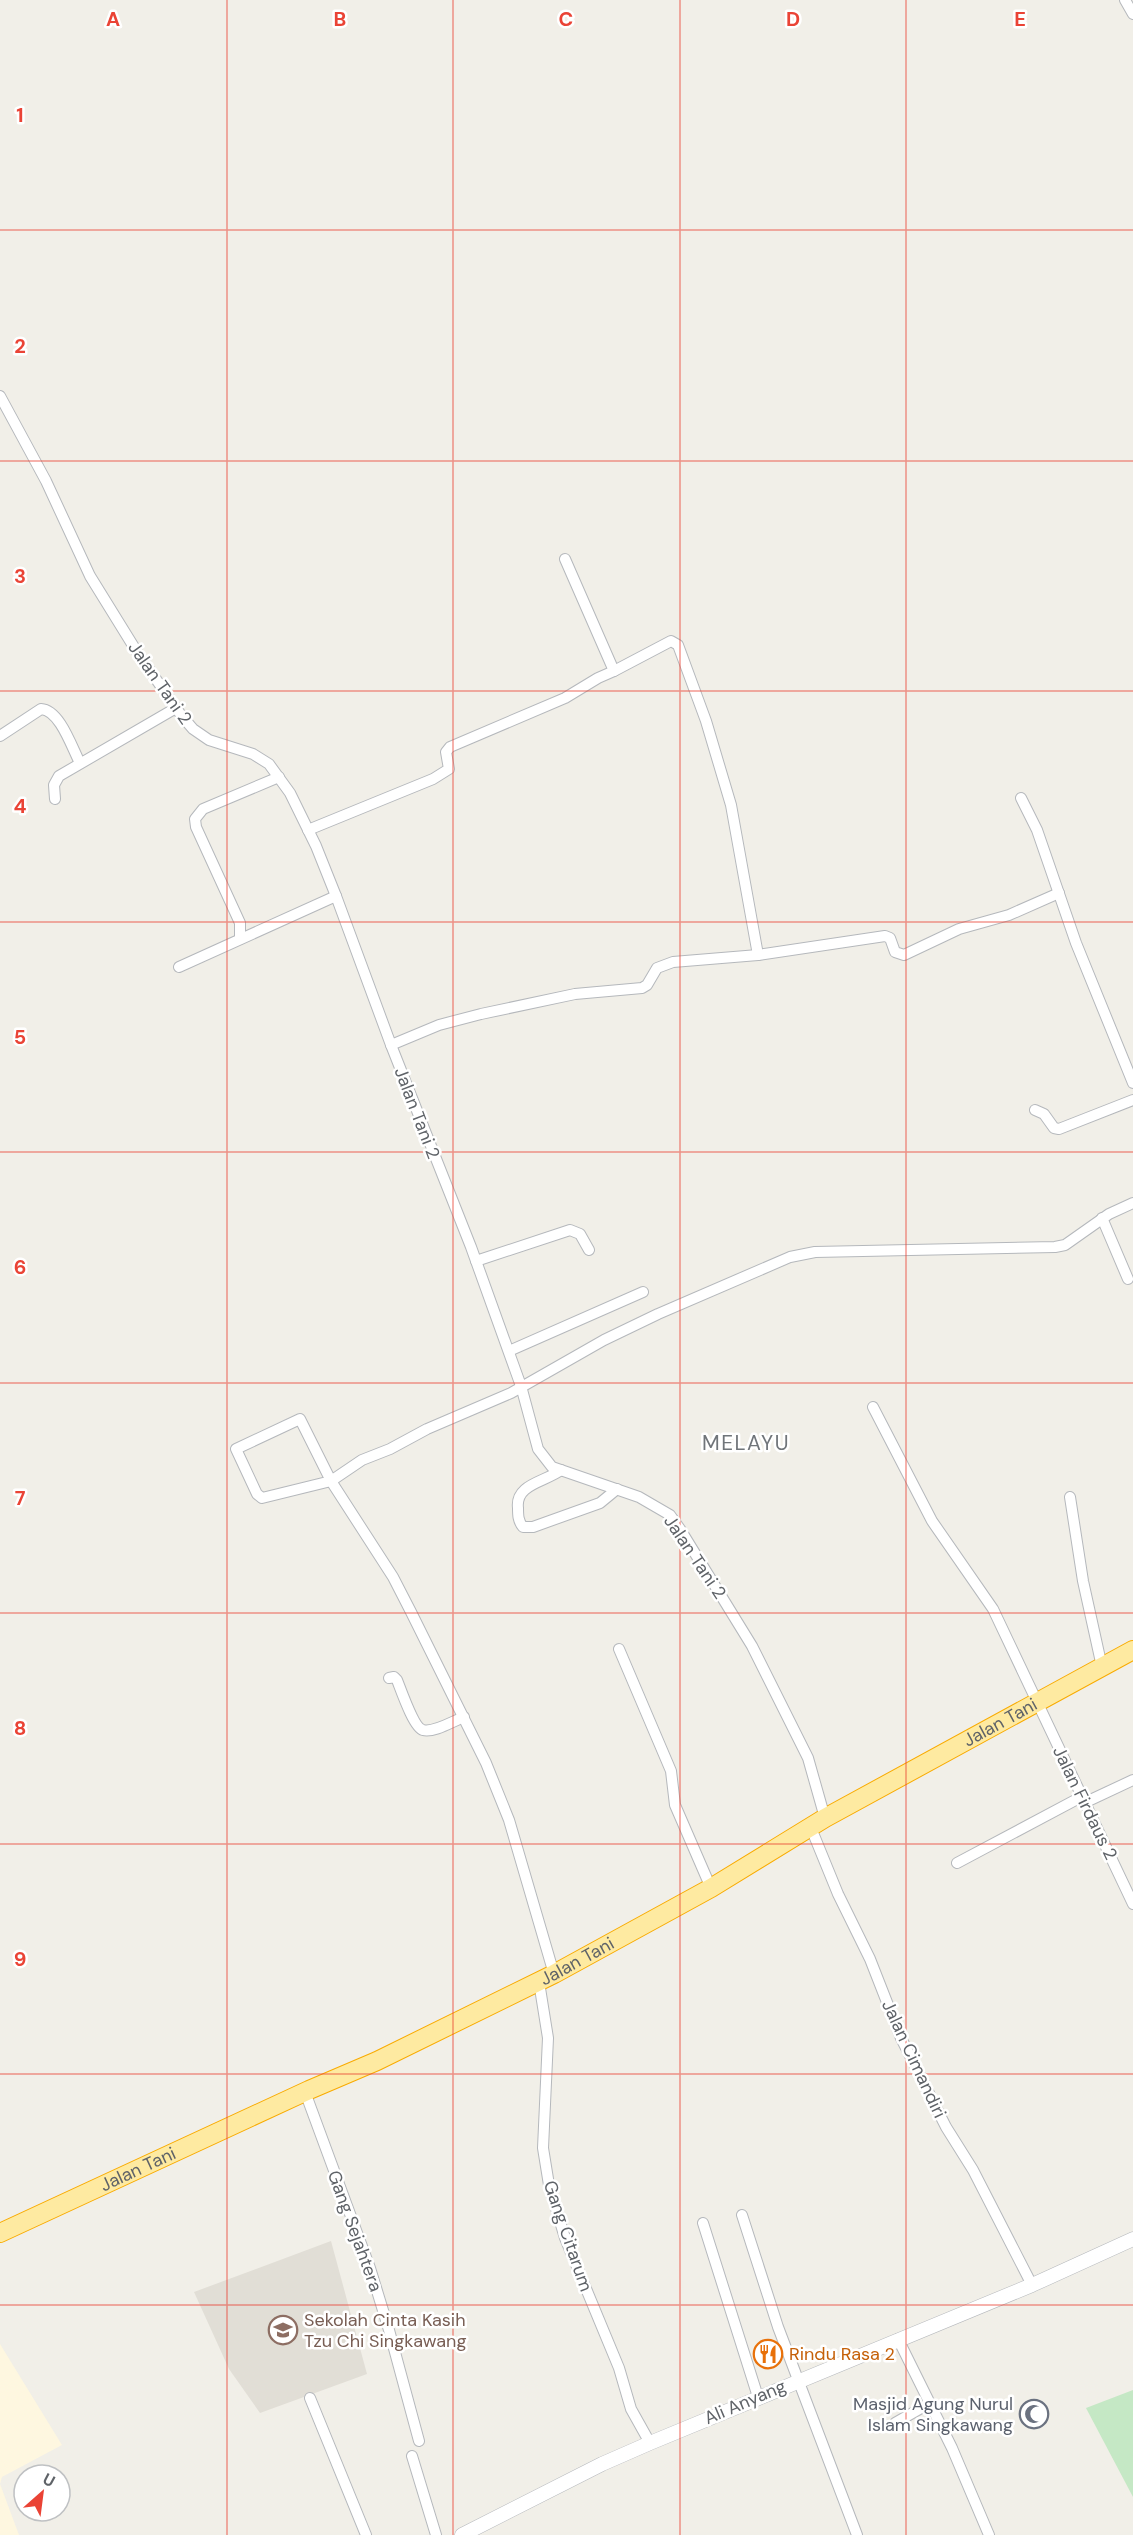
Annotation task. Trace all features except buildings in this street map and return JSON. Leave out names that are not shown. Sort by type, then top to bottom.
[{"type":"highway","name":"Jalan Tani","points":[[0,2233],[377,2061],[546,1978],[711,1888],[818,1823],[1133,1650]]},
{"type":"street","points":[[1125,0],[1133,14]]},
{"type":"street","name":"Jalan Tani 2","points":[[0,396],[46,481],[90,576],[137,652],[176,708],[193,729],[209,740],[253,754],[269,764],[279,777],[308,830],[336,896],[391,1045],[476,1261],[521,1386],[538,1449],[552,1467],[628,1492],[658,1506],[670,1515],[680,1528],[752,1646],[808,1758],[818,1823]]},
{"type":"street","points":[[565,559],[614,671]]},
{"type":"street","points":[[308,830],[433,779],[449,769],[446,752],[450,747],[565,698],[590,682],[671,641],[678,645],[706,721],[731,805],[758,955]]},
{"type":"street","points":[[55,799],[54,785],[59,776],[176,708]]},
{"type":"street","points":[[0,736],[41,709],[48,710],[57,717],[80,763]]},
{"type":"street","points":[[240,939],[240,923],[196,827],[195,819],[203,809],[279,777]]},
{"type":"street","points":[[1021,798],[1037,830],[1076,943],[1133,1083]]},
{"type":"street","points":[[391,1045],[427,1029],[481,1014],[575,994],[642,988],[654,971],[663,965],[758,955],[885,936],[890,938],[895,952],[904,955],[959,929],[1009,915],[1059,893]]},
{"type":"street","points":[[179,967],[336,896]]},
{"type":"street","points":[[1035,1110],[1044,1114],[1054,1128],[1059,1130],[1133,1100]]},
{"type":"street","points":[[331,1481],[362,1460],[512,1392],[622,1331],[790,1257],[815,1252],[1055,1247],[1065,1245],[1102,1218],[1133,1203]]},
{"type":"street","points":[[1102,1218],[1128,1279]]},
{"type":"street","points":[[476,1261],[570,1230],[580,1234],[589,1250]]},
{"type":"street","points":[[509,1351],[643,1292]]},
{"type":"street","name":"Jalan Firdaus 2","points":[[873,1407],[932,1521],[993,1609],[1133,1904]]},
{"type":"street","name":"Gang Citarum","points":[[331,1481],[262,1498],[257,1494],[236,1449],[300,1419],[331,1481],[393,1577],[464,1717],[510,1820],[546,1978],[548,2038],[543,2159],[565,2238],[619,2368],[631,2409],[650,2443]]},
{"type":"street","points":[[561,1470],[519,1494],[517,1500],[519,1523],[523,1527],[533,1527],[600,1503],[617,1490]]},
{"type":"street","points":[[1070,1497],[1083,1581],[1102,1667]]},
{"type":"street","points":[[619,1649],[671,1771],[678,1815],[711,1888]]},
{"type":"street","points":[[389,1678],[394,1677],[397,1680],[416,1725],[420,1729],[431,1730],[464,1717]]},
{"type":"street","points":[[957,1863],[1085,1799],[1133,1780]]},
{"type":"street","name":"Jalan Cimandiri","points":[[818,1823],[838,1894],[870,1959],[901,2038],[946,2127],[973,2170],[1032,2284]]},
{"type":"street","name":"Gang Sejahtera","points":[[305,2092],[370,2268],[419,2441]]},
{"type":"street","points":[[742,2215],[797,2381],[857,2535]]},
{"type":"street","points":[[703,2223],[758,2397]]},
{"type":"street","name":"Ali Anyang","points":[[462,2535],[602,2464],[1032,2284],[1133,2239]]},
{"type":"street","points":[[898,2339],[952,2448],[989,2535]]},
{"type":"street","points":[[310,2398],[366,2535]]},
{"type":"street","points":[[895,2423],[930,2403]]},
{"type":"street","points":[[412,2456],[436,2535]]},
{"type":"shaded area","name":"Sekolah Cinta Kasih Tzu Chi Singkawang","points":[[331,2241],[367,2374],[260,2413],[229,2369],[194,2292]]},
{"type":"shaded area","points":[[0,2344],[62,2445],[28,2463],[12,2463],[12,2472],[2,2477],[0,2484]]},
{"type":"shaded area","points":[[0,2484],[12,2516],[12,2523],[15,2523],[19,2535],[0,2535]]},
{"type":"green space","points":[[1133,2390],[1133,2497],[1086,2408]]},
{"type":"place","name":"Sekolah Cinta Kasih Tzu Chi Singkawang","points":[[283,2330]]},
{"type":"place","name":"Rindu Rasa 2","points":[[768,2354]]},
{"type":"place","name":"Masjid Agung Nurul Islam Singkawang","points":[[1034,2414]]},
{"type":"district","name":"MELAYU","points":[[746,1443]]}]
